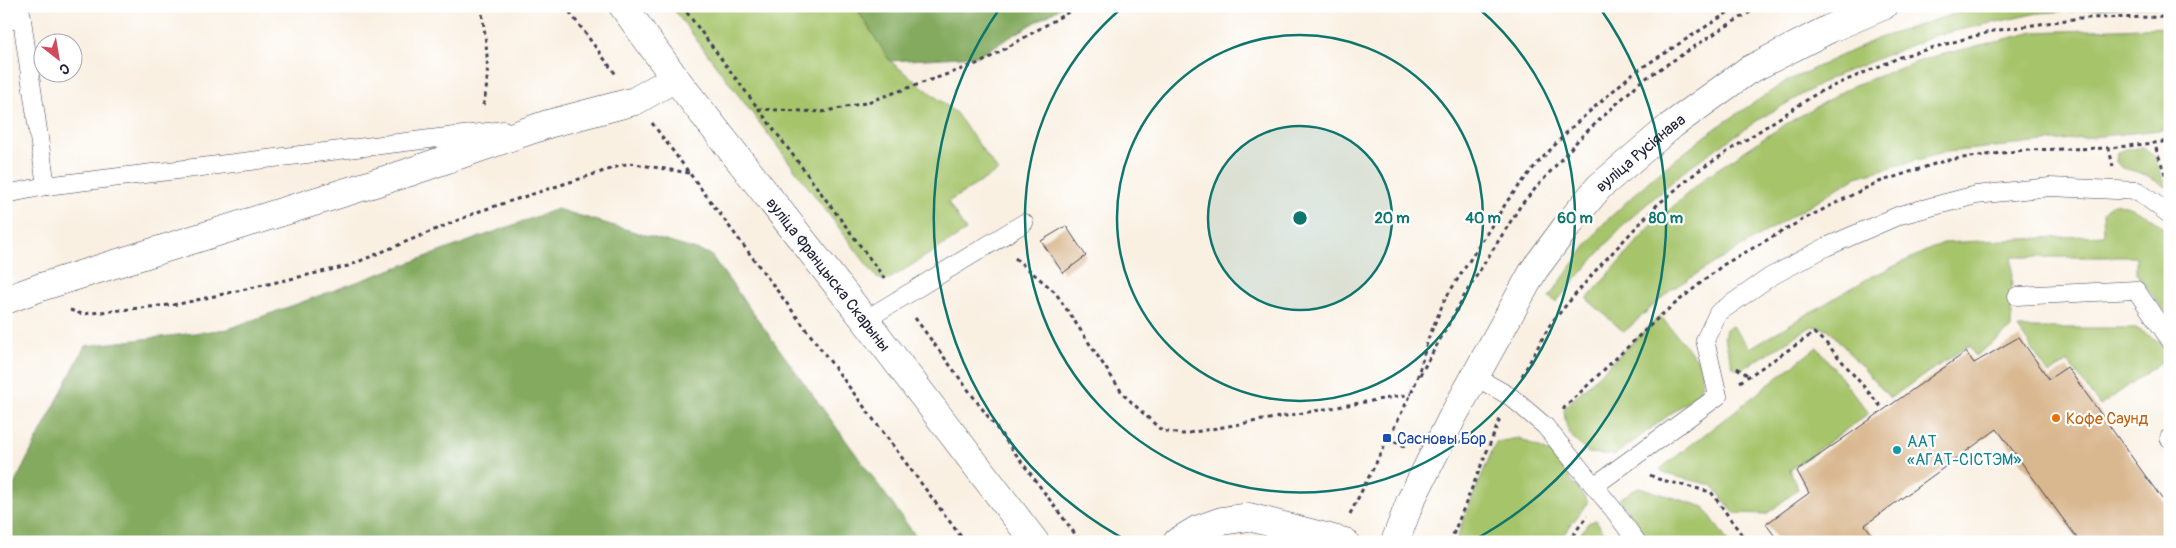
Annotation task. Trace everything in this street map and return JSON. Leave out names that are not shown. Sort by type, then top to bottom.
[{"type":"main road","name":"вуліца Францыска Скарыны","points":[[623,6],[675,78],[865,320],[1035,542]]},
{"type":"main road","name":"вуліца Русіянава","points":[[1395,542],[1410,502],[1474,376],[1539,263],[1599,187],[1672,125],[1747,71],[1829,30],[1883,6]]},
{"type":"main road","points":[[6,300],[41,287],[408,173],[548,124],[635,101],[675,78]]},
{"type":"main road","points":[[1177,542],[1196,530],[1222,521],[1249,517],[1345,542]]},
{"type":"lane","points":[[16,15],[46,186]]},
{"type":"lane","points":[[6,194],[46,186],[548,124]]},
{"type":"lane","points":[[1598,491],[1627,463],[1718,396],[1705,340],[1718,313],[1770,277],[1826,247],[1900,215],[1976,195],[2050,187],[2138,191],[2170,214]]},
{"type":"lane","points":[[865,320],[1024,223]]},
{"type":"lane","points":[[2017,296],[2136,290],[2170,340]]},
{"type":"lane","points":[[1474,376],[1511,397],[1545,426],[1637,542]]},
{"type":"path","points":[[474,134],[486,95],[488,51],[480,6]]},
{"type":"path","points":[[565,6],[964,542]]},
{"type":"path","points":[[682,6],[1081,542]]},
{"type":"path","points":[[757,109],[822,112],[865,104],[982,62],[1079,6]]},
{"type":"path","points":[[1361,490],[1411,394],[1417,380],[1428,339],[1446,299],[1508,200],[1535,166],[1571,128],[1632,74],[1738,6]]},
{"type":"path","points":[[1450,542],[1491,438],[1551,323],[1597,269],[1656,206],[1698,171],[1819,92],[1903,56],[1992,31],[2080,18],[2170,17]]},
{"type":"path","points":[[2170,141],[2154,143],[2170,186]]},
{"type":"path","points":[[64,308],[82,314],[180,304],[348,266],[480,211],[629,163],[688,173]]},
{"type":"path","points":[[996,241],[1055,292],[1123,394],[1162,431],[1182,434],[1411,394]]},
{"type":"path","points":[[1718,396],[1814,333],[1828,344],[1883,409]]},
{"type":"path","points":[[1627,463],[1658,479],[1711,492],[1747,542]]},
{"type":"path","points":[[1568,542],[1598,491]]},
{"type":"green space","points":[[671,6],[855,6],[890,61],[956,113],[998,171],[948,202],[966,231],[886,281],[877,278]]},
{"type":"green space","points":[[855,6],[1063,6],[978,56],[890,61]]},
{"type":"green space","points":[[1986,6],[2170,7],[2129,7],[2038,13],[1936,35],[1833,77],[1761,118],[1689,167],[1624,224],[1556,302],[1549,297],[1601,226],[1653,177],[1716,128],[1785,82],[1879,38],[1963,11]]},
{"type":"green space","points":[[2170,27],[2170,129],[1946,152],[1856,177],[1672,289],[1624,332],[1587,299],[1649,228],[1707,176],[1781,127],[1852,86],[1928,58],[2034,32]]},
{"type":"green space","points":[[2143,148],[2154,156],[2167,187],[2141,173],[2123,168],[2116,162],[2117,153],[2126,149]]},
{"type":"green space","points":[[2113,203],[2129,207],[2144,214],[2170,236],[2170,320],[2136,272],[2136,257],[2012,257],[2011,329],[1975,356],[1969,345],[1890,398],[1828,329],[1812,326],[1741,370],[1733,367],[1724,337],[1726,329],[1732,326],[1750,348],[1867,279],[1943,243],[2104,235],[2103,212]]},
{"type":"green space","points":[[557,209],[710,254],[920,542],[6,542],[6,500],[85,346],[228,329]]},
{"type":"green space","points":[[1660,316],[1697,359],[1703,372],[1700,392],[1615,455],[1588,453],[1570,434],[1564,408]]},
{"type":"green space","points":[[2018,328],[2136,328],[2160,342],[2168,357],[2100,406],[2068,362],[2049,374]]},
{"type":"green space","points":[[1817,347],[1869,413],[1790,470],[1798,489],[1767,514],[1734,513],[1712,485],[1665,474],[1660,469]]},
{"type":"green space","points":[[1519,438],[1550,453],[1588,502],[1558,542],[1456,542],[1464,517],[1496,442]]},
{"type":"green space","points":[[1639,487],[1704,507],[1728,542],[1650,542],[1619,499]]},
{"type":"green space","points":[[1596,520],[1610,542],[1575,542],[1588,523]]},
{"type":"building","points":[[1066,226],[1086,256],[1063,273],[1041,241]]},
{"type":"building","name":"ААТ «АГАТ-СІСТЭМ»","points":[[2019,337],[2049,379],[2067,367],[2170,510],[2170,542],[2080,542],[1997,429],[1865,525],[1878,542],[1779,542],[1766,524],[1809,493],[1797,471],[1966,352],[1974,363]]},
{"type":"place","name":"Кофе Саунд","points":[[2056,418]]},
{"type":"place","name":"Сасновы Бор","points":[[1387,438]]},
{"type":"place","name":"ААТ «АГАТ-СІСТЭМ»","points":[[1897,450]]}]
